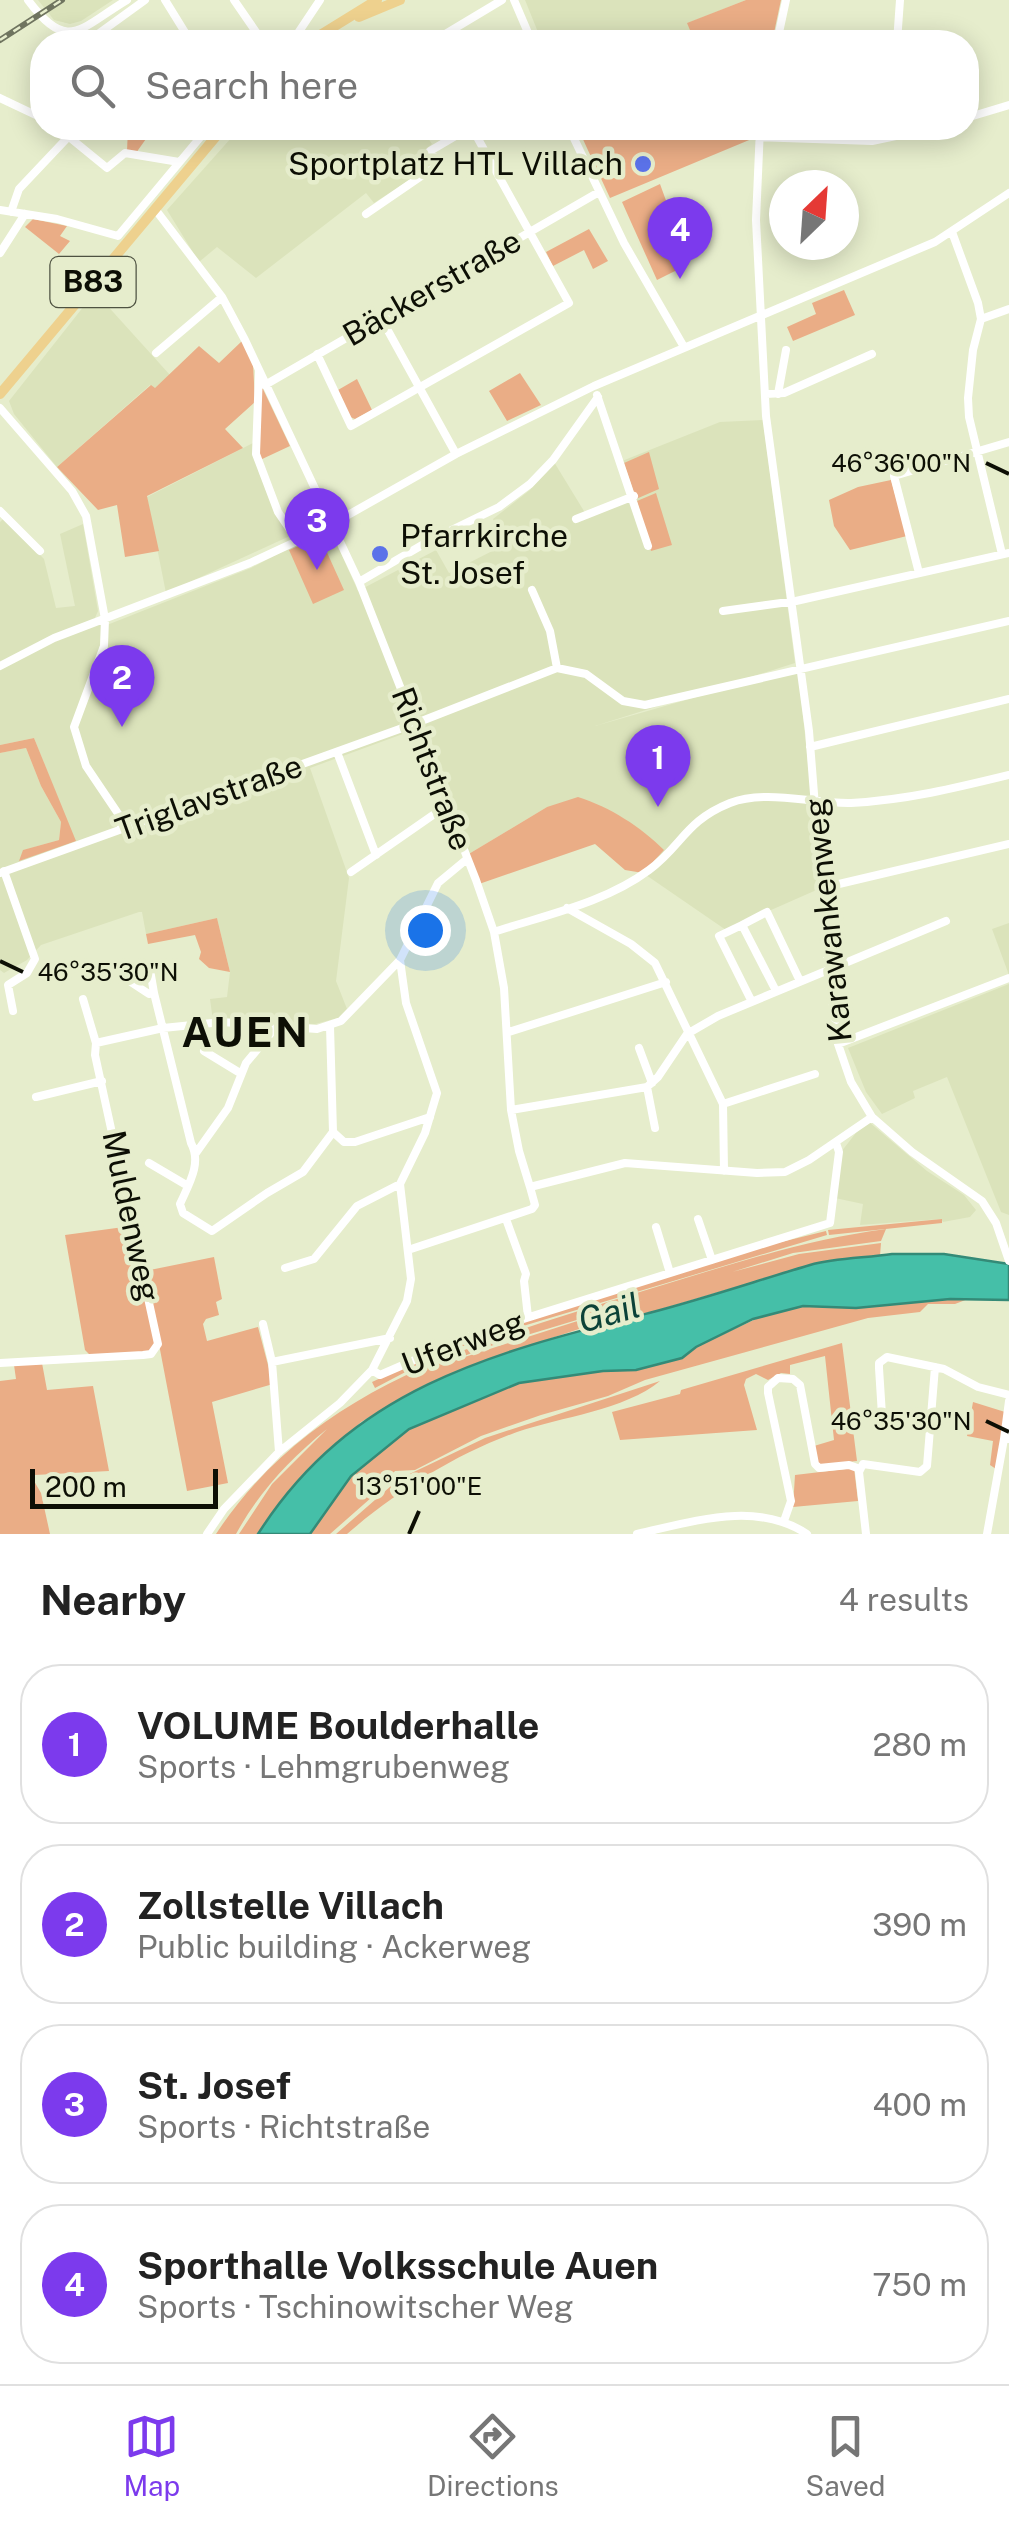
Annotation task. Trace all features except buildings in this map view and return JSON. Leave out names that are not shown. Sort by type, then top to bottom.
[{"type":"main road","points":[[327,30],[377,0]]},
{"type":"main road","points":[[339,22],[400,0]]},
{"type":"main road","name":"B83","points":[[0,394],[213,140]]},
{"type":"street","points":[[28,0],[45,23],[57,30]]},
{"type":"street","points":[[78,30],[127,0]]},
{"type":"street","points":[[103,30],[144,0]]},
{"type":"street","points":[[165,0],[184,30]]},
{"type":"street","points":[[234,0],[255,30]]},
{"type":"street","points":[[300,30],[320,0]]},
{"type":"street","points":[[452,30],[502,0]]},
{"type":"street","points":[[514,0],[527,30]]},
{"type":"street","points":[[779,30],[786,0]]},
{"type":"street","points":[[898,30],[900,0]]},
{"type":"street","points":[[0,98],[30,112]]},
{"type":"street","points":[[979,114],[1009,105]]},
{"type":"street","points":[[11,212],[18,189],[65,140]]},
{"type":"street","points":[[76,140],[107,168],[125,153],[179,162]]},
{"type":"street","points":[[0,210],[118,236],[198,140]]},
{"type":"street","points":[[366,214],[439,164],[430,151],[449,140]]},
{"type":"street","points":[[317,354],[351,426],[570,303],[477,140]]},
{"type":"street","points":[[574,140],[658,307],[684,347]]},
{"type":"street","name":"Karawankenweg","points":[[759,140],[755,203],[767,425],[810,748],[838,1044],[852,1082],[872,1117],[925,1162],[972,1192],[993,1216],[1009,1262]]},
{"type":"street","name":"Bäckerstraße","points":[[265,385],[599,192]]},
{"type":"street","points":[[0,666],[54,638],[298,540],[456,454],[594,386],[952,232],[1009,193]]},
{"type":"street","name":"Richtstraße","points":[[155,209],[222,297],[259,372],[359,582],[467,859],[494,932],[508,1032],[511,1110],[518,1152],[530,1187]]},
{"type":"street","points":[[0,253],[25,214]]},
{"type":"street","points":[[723,611],[790,602],[1006,554],[969,417],[968,398],[981,320],[952,232]]},
{"type":"street","points":[[156,353],[222,297]]},
{"type":"street","points":[[981,320],[1009,309]]},
{"type":"street","points":[[381,318],[456,454]]},
{"type":"street","points":[[778,394],[786,350]]},
{"type":"street","points":[[766,394],[778,394],[872,354]]},
{"type":"street","name":"Richtstraße","points":[[259,372],[256,454],[278,512],[298,540]]},
{"type":"street","points":[[594,386],[648,546]]},
{"type":"street","points":[[359,582],[429,541],[499,508],[530,484],[552,460],[598,397]]},
{"type":"street","points":[[0,408],[81,504],[105,618],[104,646],[74,727],[86,766],[119,815],[121,829]]},
{"type":"street","points":[[918,572],[894,476],[1009,442]]},
{"type":"street","points":[[576,519],[634,496]]},
{"type":"street","points":[[0,512],[40,551]]},
{"type":"street","points":[[532,590],[550,631],[557,668],[586,674],[622,701],[645,704],[1009,621]]},
{"type":"street","name":"Triglavstraße","points":[[13,1011],[7,988],[27,973],[35,959],[2,872],[414,724],[557,668]]},
{"type":"street","points":[[810,748],[1009,699]]},
{"type":"street","points":[[336,752],[376,855]]},
{"type":"street","points":[[494,932],[622,889],[653,868],[694,822],[732,803],[759,798],[816,803],[919,797],[1009,775]]},
{"type":"street","points":[[351,872],[446,806]]},
{"type":"street","points":[[822,888],[1009,844]]},
{"type":"street","points":[[96,1043],[163,1028],[222,1022],[316,1029],[341,1021],[400,960],[438,883],[467,859]]},
{"type":"street","points":[[567,908],[631,944],[655,963],[722,1104],[724,1171]]},
{"type":"street","points":[[751,1000],[719,936],[766,912],[800,980]]},
{"type":"street","points":[[511,1110],[649,1085],[686,1034],[751,1000],[946,921]]},
{"type":"street","points":[[742,925],[775,990]]},
{"type":"street","points":[[207,1534],[224,1509],[279,1452],[340,1403],[372,1370],[410,1290],[412,1279],[400,1184],[437,1092],[406,1003],[400,960]]},
{"type":"street","points":[[149,964],[196,1153]]},
{"type":"street","points":[[120,975],[149,994],[154,993]]},
{"type":"street","points":[[838,1044],[1009,978]]},
{"type":"street","points":[[508,1032],[666,982]]},
{"type":"street","name":"Muldenweg","points":[[0,1364],[155,1351],[157,1340],[96,1043],[82,999]]},
{"type":"street","points":[[273,1025],[272,1032],[240,1073],[228,1108],[196,1153],[194,1172],[180,1209],[212,1231],[303,1172],[332,1132],[330,1026]]},
{"type":"street","points":[[639,1048],[656,1128]]},
{"type":"street","points":[[204,1051],[240,1073]]},
{"type":"street","points":[[722,1104],[815,1074]]},
{"type":"street","points":[[36,1096],[102,1081]]},
{"type":"street","points":[[332,1132],[344,1142],[355,1142],[430,1117]]},
{"type":"street","points":[[408,1250],[506,1219],[534,1206],[530,1187],[625,1164],[785,1172],[872,1117]]},
{"type":"street","name":"Uferweg","points":[[372,1370],[380,1375],[472,1335],[830,1222],[839,1152],[836,1143]]},
{"type":"street","points":[[149,1163],[188,1186]]},
{"type":"street","points":[[285,1268],[314,1260],[357,1206],[400,1184]]},
{"type":"street","points":[[506,1219],[526,1274],[528,1316]]},
{"type":"street","points":[[698,1220],[712,1260]]},
{"type":"street","points":[[656,1227],[670,1273]]},
{"type":"street","points":[[263,1324],[272,1362],[279,1452]]},
{"type":"street","points":[[272,1362],[390,1338]]},
{"type":"street","points":[[882,1415],[882,1358],[952,1372],[1009,1399],[1006,1438],[987,1534]]},
{"type":"street","points":[[860,1468],[867,1463],[920,1472],[926,1469],[935,1367]]},
{"type":"street","points":[[784,1521],[790,1501],[787,1472],[768,1393],[768,1387],[778,1378],[793,1379],[800,1385],[815,1464],[819,1468],[860,1468]]},
{"type":"street","points":[[860,1468],[866,1534]]},
{"type":"street","points":[[637,1534],[701,1520],[758,1515],[784,1521],[806,1534]]},
{"type":"shaded area","points":[[38,0],[113,0],[70,24],[54,20]]},
{"type":"shaded area","points":[[525,0],[746,0],[688,23],[691,30],[537,30]]},
{"type":"shaded area","points":[[746,0],[781,0],[775,30],[690,30],[687,23]]},
{"type":"shaded area","points":[[127,140],[145,140],[136,153],[127,151]]},
{"type":"shaded area","points":[[229,140],[429,140],[432,144],[422,152],[431,166],[374,203],[366,193],[256,278],[217,247],[199,262],[167,210]]},
{"type":"shaded area","name":"Sportplatz HTL Villach","points":[[583,140],[749,140],[610,198]]},
{"type":"shaded area","points":[[660,184],[689,264],[657,280],[622,202]]},
{"type":"shaded area","points":[[33,219],[67,226],[60,236],[70,241],[59,254],[25,227]]},
{"type":"shaded area","points":[[589,229],[608,261],[593,269],[584,250],[553,266],[546,252]]},
{"type":"shaded area","points":[[844,290],[855,315],[793,341],[787,327],[816,314],[812,303]]},
{"type":"shaded area","points":[[95,292],[170,375],[155,389],[150,385],[57,467],[14,414],[9,401]]},
{"type":"shaded area","points":[[242,341],[253,363],[255,402],[225,429],[243,448],[147,496],[159,551],[125,557],[117,505],[98,510],[57,467],[151,385],[155,388],[199,346],[219,363]]},
{"type":"shaded area","points":[[520,373],[541,405],[507,421],[489,391]]},
{"type":"shaded area","points":[[357,379],[372,410],[355,419],[350,417],[338,390]]},
{"type":"shaded area","points":[[262,387],[290,446],[260,460],[258,451]]},
{"type":"shaded area","points":[[763,420],[795,663],[595,726],[798,668],[821,888],[726,930],[547,807],[467,855],[411,731],[310,768],[349,878],[336,981],[347,1009],[338,1018],[315,1024],[213,1021],[210,999],[227,997],[230,972],[217,918],[146,934],[139,912],[41,945],[27,960],[4,973],[0,970],[0,753],[26,748],[61,822],[59,840],[24,850],[75,841],[34,738],[0,745],[0,522],[4,518],[44,559],[56,608],[75,606],[60,534],[83,524],[98,611],[95,618],[107,625],[251,568],[329,527],[358,591],[436,550],[449,573],[504,545],[493,519],[530,490],[554,462],[587,516],[634,497],[622,461],[720,422]]},
{"type":"shaded area","points":[[253,443],[259,473],[292,535],[166,593],[147,497]]},
{"type":"shaded area","points":[[649,452],[659,489],[636,499],[624,463]]},
{"type":"shaded area","points":[[891,480],[907,536],[850,550],[834,526],[829,500],[858,487]]},
{"type":"shaded area","points":[[656,493],[672,545],[651,551],[637,501]]},
{"type":"shaded area","points":[[320,537],[344,590],[313,604],[289,550]]},
{"type":"shaded area","points":[[34,738],[76,841],[19,861],[23,850],[59,840],[61,822],[26,748],[0,753],[0,745]]},
{"type":"shaded area","points":[[578,797],[624,819],[664,850],[643,873],[625,870],[595,844],[479,884],[467,855],[547,807]]},
{"type":"shaded area","points":[[217,918],[230,972],[209,968],[199,959],[201,952],[195,935],[148,944],[146,934]]},
{"type":"shaded area","points":[[1009,923],[1009,975],[992,929]]},
{"type":"shaded area","points":[[1009,984],[1009,1215],[1001,1212],[947,1077],[913,1091],[915,1098],[882,1114],[866,1092],[848,1048]]},
{"type":"shaded area","points":[[869,1122],[927,1171],[964,1195],[976,1210],[970,1217],[943,1222],[941,1219],[860,1225],[863,1204],[835,1198],[841,1152]]},
{"type":"shaded area","points":[[942,1219],[942,1223],[829,1235],[828,1230]]},
{"type":"shaded area","points":[[131,1226],[155,1346],[150,1352],[90,1355],[85,1350],[65,1235]]},
{"type":"shaded area","points":[[886,1229],[881,1241],[793,1253],[732,1272],[799,1254],[881,1243],[880,1256],[814,1264],[582,1328],[482,1361],[425,1385],[361,1422],[269,1516],[258,1534],[239,1534],[272,1484],[327,1429],[276,1477],[236,1534],[216,1534],[256,1483],[302,1440],[352,1404],[406,1375],[523,1329],[763,1255]],"holes":[[[643,1300],[449,1362],[487,1347]]]},
{"type":"shaded area","points":[[826,1231],[827,1235],[496,1334],[436,1356],[375,1388],[372,1382],[452,1345],[765,1246]]},
{"type":"shaded area","points":[[214,1257],[222,1299],[216,1302],[219,1315],[203,1324],[207,1341],[258,1327],[273,1384],[212,1402],[228,1483],[187,1491],[145,1271]]},
{"type":"shaded area","points":[[968,1299],[955,1304],[928,1304],[920,1312],[868,1318],[645,1380],[608,1396],[481,1436],[415,1470],[395,1471],[380,1490],[330,1534],[310,1534],[351,1476],[409,1429],[519,1383],[636,1370],[682,1358],[696,1347],[769,1313],[804,1306],[856,1308]]},
{"type":"shaded area","points":[[842,1343],[857,1461],[818,1465],[814,1446],[834,1440],[825,1356],[790,1365],[790,1374],[781,1373],[768,1380],[756,1374],[746,1379],[744,1385],[757,1430],[620,1440],[612,1412]]},
{"type":"shaded area","points":[[42,1363],[47,1390],[93,1386],[109,1471],[35,1475],[50,1534],[0,1534],[0,1381],[16,1379],[14,1365]]},
{"type":"shaded area","points":[[660,1381],[611,1406],[517,1432],[471,1452],[406,1489],[347,1534],[336,1534],[399,1479],[485,1438]]},
{"type":"shaded area","points":[[973,1402],[1005,1412],[996,1469],[990,1465],[993,1441],[967,1436]]},
{"type":"shaded area","points":[[854,1468],[858,1501],[793,1507],[795,1475]]},
{"type":"water","name":"Gail","points":[[892,1254],[944,1254],[1009,1264],[1009,1300],[950,1299],[856,1308],[803,1306],[753,1319],[682,1358],[636,1370],[519,1383],[409,1429],[351,1476],[310,1534],[258,1534],[295,1484],[336,1444],[381,1410],[430,1384],[535,1344],[810,1265]]},
{"type":"railway","points":[[0,40],[62,0]]},
{"type":"place","name":"Sportplatz HTL Villach","points":[[643,164]]},
{"type":"place","name":"Sporthalle Volksschule Auen","points":[[680,279]]},
{"type":"place","name":"Pfarrkirche St. Josef","points":[[380,554]]},
{"type":"place","name":"St. Josef","points":[[317,570]]},
{"type":"place","name":"Zollstelle Villach","points":[[122,727]]},
{"type":"place","name":"VOLUME Boulderhalle","points":[[658,807]]},
{"type":"district","name":"AUEN","points":[[246,1032]]}]
